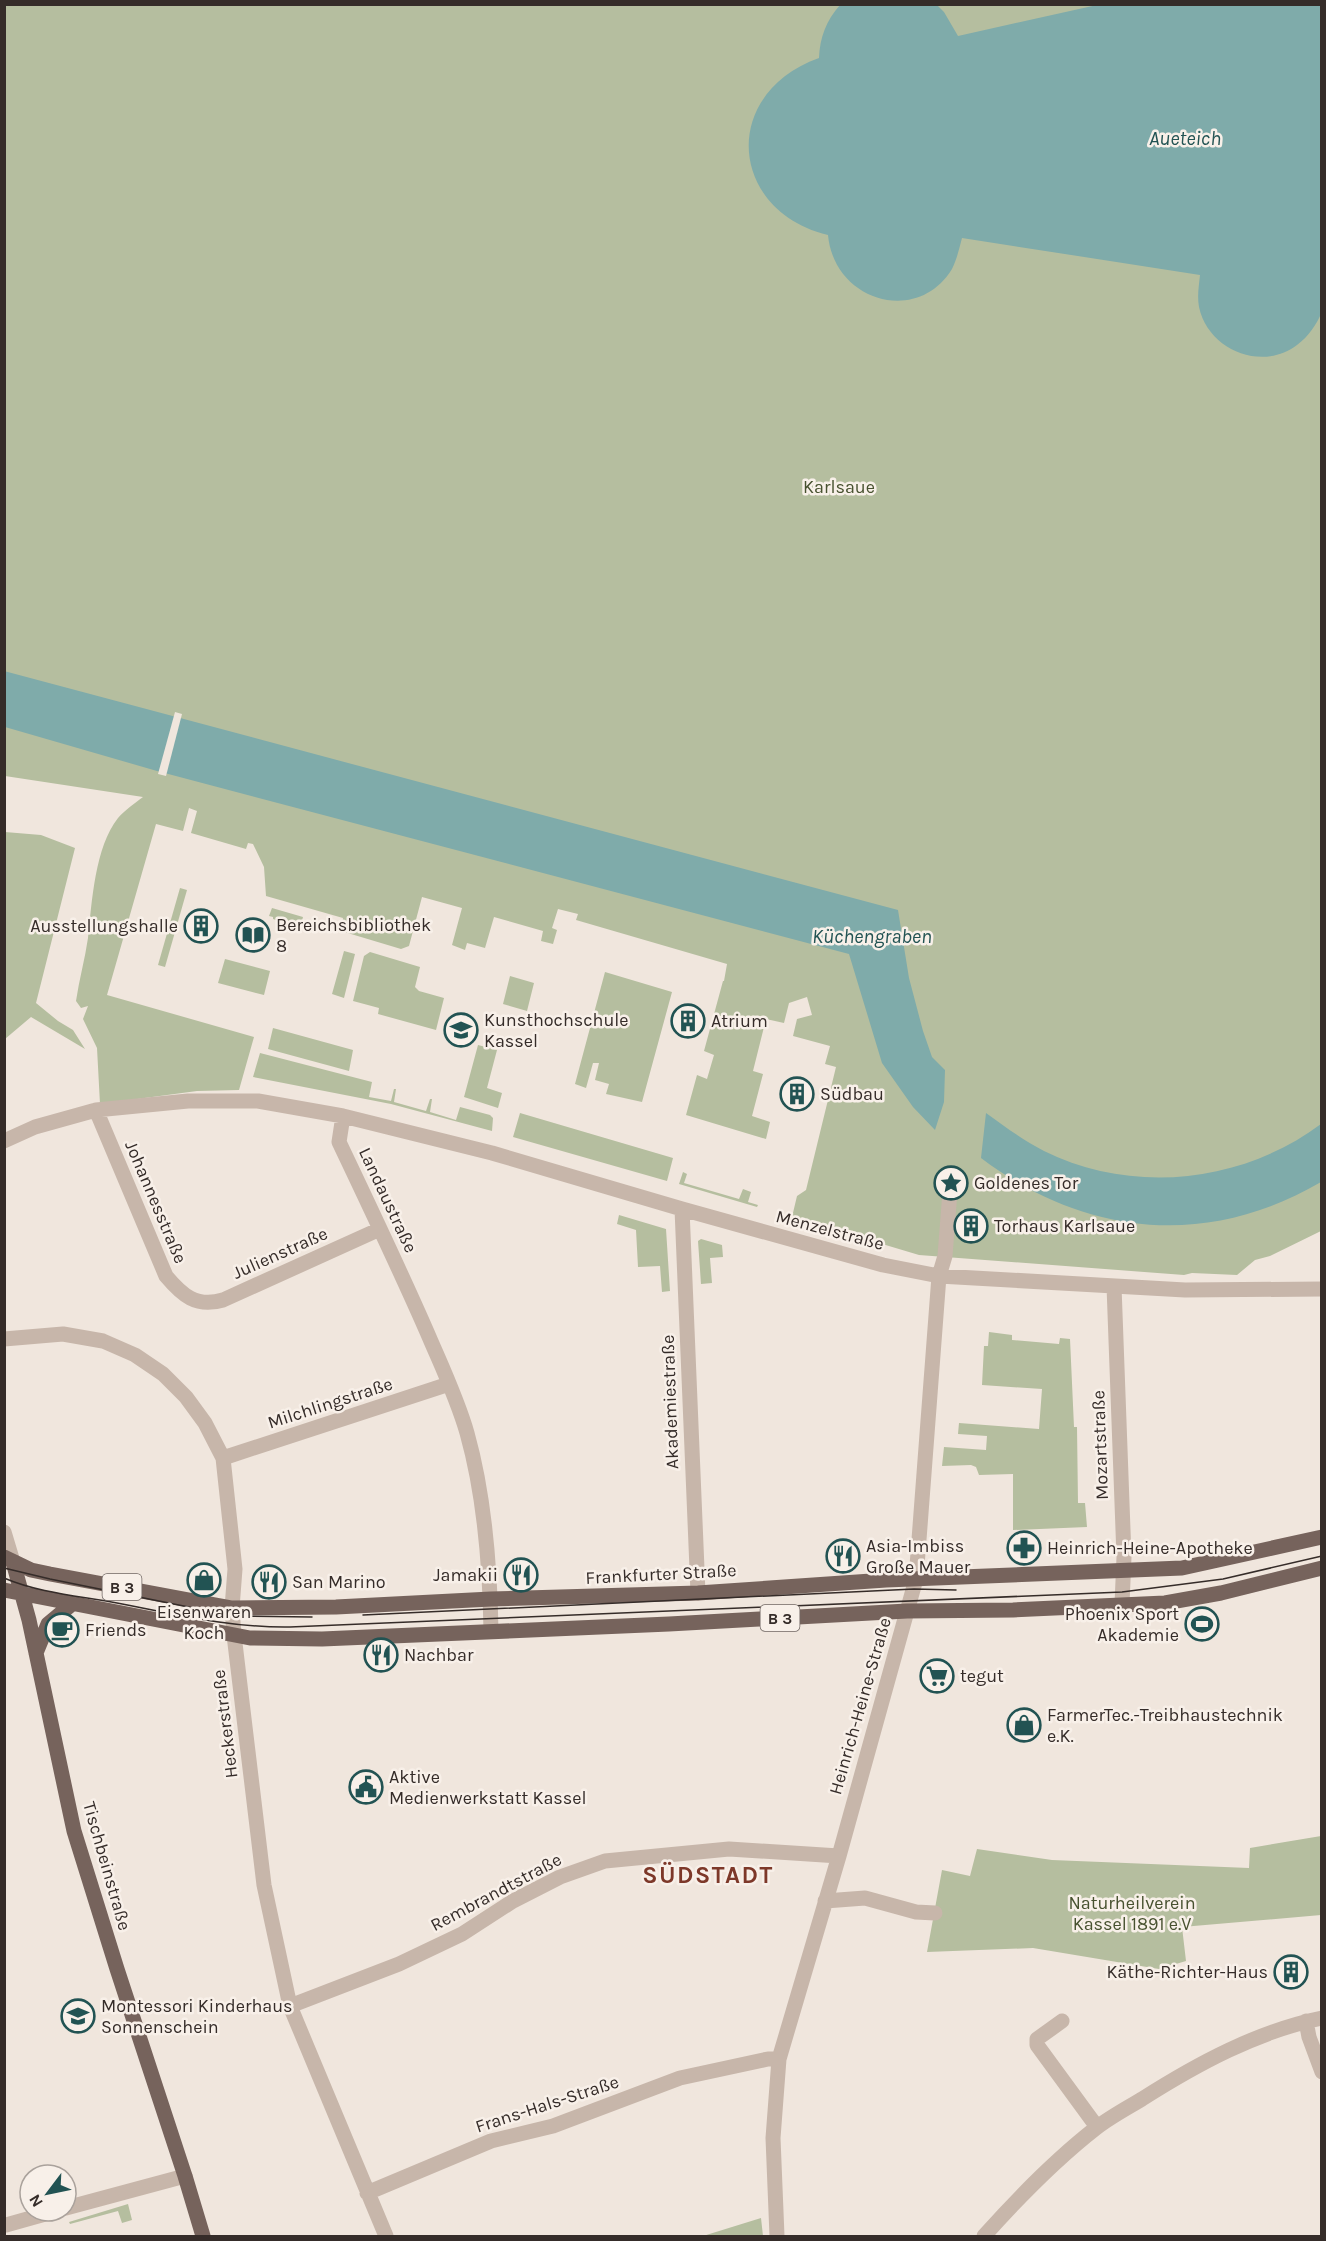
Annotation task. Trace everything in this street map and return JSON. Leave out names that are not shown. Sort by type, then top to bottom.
[{"type":"main road","name":"Frankfurter Straße","points":[[9,1559],[32,1569],[55,1575],[232,1608],[336,1607],[491,1599],[698,1593],[885,1580],[1182,1568],[1322,1537]]},
{"type":"main road","name":"Tischbeinstraße","points":[[9,1559],[22,1595],[36,1653],[74,1830],[203,2236]]},
{"type":"main road","name":"B 3","points":[[4,1590],[250,1638],[322,1639],[908,1611],[1014,1610],[1165,1603],[1210,1595],[1322,1568]]},
{"type":"main road","points":[[36,1653],[48,1624],[72,1604]]},
{"type":"street","points":[[4,1141],[35,1127],[96,1110],[188,1101],[258,1101],[343,1116]]},
{"type":"street","name":"Johannesstraße","points":[[96,1110],[166,1276],[178,1290],[194,1300]]},
{"type":"street","name":"Menzelstraße","points":[[343,1116],[492,1153],[883,1265],[939,1276],[1223,1291],[1322,1289]]},
{"type":"street","name":"Landaustraße","points":[[343,1116],[339,1142],[449,1384],[467,1433],[481,1497],[491,1599],[491,1631]]},
{"type":"street","name":"Heinrich-Heine-Straße","points":[[777,2236],[773,2146],[779,2059],[839,1856],[916,1579],[939,1276],[945,1256],[951,1178]]},
{"type":"street","name":"Akademiestraße","points":[[682,1209],[698,1593]]},
{"type":"street","name":"Julienstraße","points":[[194,1300],[209,1304],[223,1300],[380,1230]]},
{"type":"street","name":"Mozartstraße","points":[[1114,1286],[1123,1571],[1122,1604]]},
{"type":"street","name":"Heckerstraße","points":[[4,1339],[63,1334],[103,1341],[135,1355],[163,1374],[186,1396],[206,1423],[223,1458],[235,1569],[232,1608],[234,1635],[264,1886],[290,2006],[386,2236]]},
{"type":"street","name":"Milchlingstraße","points":[[223,1458],[449,1384]]},
{"type":"street","points":[[4,1532],[9,1559]]},
{"type":"street","name":"Rembrandtstraße","points":[[290,2006],[399,1964],[462,1934],[513,1901],[560,1877],[605,1861],[729,1849],[839,1856]]},
{"type":"street","points":[[825,1901],[865,1898],[916,1912],[935,1913]]},
{"type":"street","points":[[984,2236],[1005,2212],[1097,2127],[1229,2049],[1306,2021],[1322,2018]]},
{"type":"street","points":[[1062,2021],[1037,2039],[1037,2045],[1097,2127]]},
{"type":"street","points":[[1306,2021],[1309,2037],[1322,2072]]},
{"type":"street","name":"Frans-Hals-Straße","points":[[367,2193],[491,2141],[553,2126],[680,2078],[768,2059],[779,2059]]},
{"type":"street","points":[[78,2205],[185,2176]]},
{"type":"green space","name":"Karlsaue","points":[[4,5],[1321,5],[1321,1231],[1270,1256],[1255,1260],[1237,1275],[1192,1273],[1184,1275],[919,1255],[792,1217],[797,1196],[806,1190],[836,1067],[825,1064],[830,1046],[793,1036],[797,1019],[812,1015],[807,997],[789,1003],[784,1023],[766,1019],[753,1071],[763,1074],[752,1116],[770,1122],[766,1139],[686,1115],[697,1075],[707,1079],[714,1055],[704,1051],[727,964],[576,920],[578,914],[558,909],[552,928],[557,930],[553,944],[541,941],[543,931],[494,917],[485,948],[467,943],[465,950],[452,945],[462,908],[422,897],[409,946],[401,949],[341,931],[343,918],[266,896],[264,867],[253,844],[248,843],[246,849],[191,833],[197,811],[189,808],[183,831],[156,824],[107,995],[254,1037],[239,1090],[197,1091],[100,1104],[97,1048],[83,1019],[88,1006],[81,1008],[76,1001],[99,859],[110,830],[118,818],[143,797],[5,776]]},
{"type":"green space","points":[[5,832],[41,835],[75,848],[36,1003],[73,1030],[85,1049],[31,1017],[5,1039]]},
{"type":"green space","points":[[180,888],[187,890],[165,967],[158,965]]},
{"type":"green space","points":[[272,908],[303,917],[300,928],[273,919],[269,916]]},
{"type":"green space","points":[[344,951],[355,954],[344,998],[332,994]]},
{"type":"green space","points":[[370,952],[420,967],[415,987],[419,991],[444,998],[436,1030],[378,1014],[379,1008],[353,1001],[364,956]]},
{"type":"green space","points":[[225,959],[270,971],[264,995],[218,983]]},
{"type":"green space","points":[[605,972],[672,992],[642,1102],[606,1094],[609,1084],[595,1080],[599,1063],[593,1063],[586,1088],[575,1084]]},
{"type":"green space","points":[[510,976],[534,983],[527,1011],[503,1004]]},
{"type":"green space","points":[[273,1028],[353,1050],[349,1071],[268,1049]]},
{"type":"green space","points":[[478,1045],[497,1050],[487,1088],[502,1093],[498,1108],[464,1097]]},
{"type":"green space","points":[[260,1053],[372,1082],[369,1097],[391,1101],[394,1089],[396,1089],[394,1102],[426,1111],[432,1099],[430,1112],[456,1120],[460,1107],[490,1115],[493,1118],[492,1131],[391,1104],[253,1077]]},
{"type":"green space","points":[[520,1113],[673,1158],[667,1181],[513,1137]]},
{"type":"green space","points":[[683,1172],[687,1174],[684,1183],[739,1199],[743,1189],[751,1192],[748,1202],[758,1205],[757,1207],[679,1184]]},
{"type":"green space","points":[[619,1215],[666,1229],[670,1291],[662,1292],[660,1266],[638,1267],[636,1230],[617,1224]]},
{"type":"green space","points":[[701,1239],[722,1245],[723,1257],[710,1258],[712,1283],[701,1284],[698,1241]]},
{"type":"green space","points":[[989,1332],[1012,1335],[1012,1340],[1059,1344],[1060,1338],[1070,1339],[1074,1427],[1077,1427],[1078,1503],[1085,1503],[1087,1527],[1013,1530],[1013,1474],[979,1475],[976,1467],[971,1465],[942,1466],[944,1447],[986,1450],[987,1436],[958,1434],[959,1423],[1039,1429],[1042,1389],[982,1385],[984,1346],[988,1346]]},
{"type":"green space","name":"Naturheilverein Kassel 1891 e.V","points":[[1321,1836],[1321,1915],[1182,1927],[1186,1961],[1159,1969],[1033,1948],[927,1952],[942,1870],[970,1876],[977,1849],[1052,1860],[1249,1868],[1250,1848]]},
{"type":"green space","points":[[128,2204],[132,2220],[122,2223],[118,2211],[78,2222],[78,2219]]},
{"type":"green space","points":[[761,2218],[763,2236],[703,2236]]},
{"type":"water","name":"Aueteich","points":[[840,5],[937,5],[944,12],[958,36],[1097,5],[1321,5],[1322,312],[1312,330],[1297,345],[1283,353],[1253,356],[1225,345],[1213,335],[1204,322],[1198,303],[1200,275],[962,238],[952,269],[937,287],[919,297],[899,301],[879,298],[861,290],[845,276],[834,258],[828,235],[795,222],[771,202],[755,178],[749,151],[752,123],[764,97],[787,75],[819,58],[825,30]]},
{"type":"water","name":"Küchengraben","points":[[4,671],[898,910],[909,978],[923,1031],[932,1057],[945,1070],[944,1102],[935,1130],[913,1107],[882,1063],[849,954],[157,771],[5,727]]},
{"type":"water","points":[[986,1113],[1036,1147],[1078,1165],[1114,1174],[1150,1177],[1186,1176],[1222,1170],[1257,1159],[1290,1144],[1321,1124],[1321,1182],[1278,1203],[1234,1217],[1191,1224],[1147,1224],[1104,1218],[1062,1204],[1021,1184],[981,1158]]},
{"type":"pier","points":[[175,712],[182,714],[166,776],[158,774]]},
{"type":"tram line","points":[[4,1578],[45,1591],[203,1620],[290,1627],[1122,1592],[1223,1579],[1322,1556]]},
{"type":"tram line","points":[[4,1568],[233,1616],[312,1617]]},
{"type":"tram line","points":[[363,1615],[914,1589],[956,1590]]},
{"type":"place","name":"Ausstellungshalle","points":[[201,926]]},
{"type":"place","name":"Bereichsbibliothek 8","points":[[253,935]]},
{"type":"place","name":"Atrium","points":[[688,1021]]},
{"type":"place","name":"Kunsthochschule Kassel","points":[[461,1030]]},
{"type":"place","name":"Südbau","points":[[797,1094]]},
{"type":"place","name":"Goldenes Tor","points":[[951,1183]]},
{"type":"place","name":"Torhaus Karlsaue","points":[[971,1226]]},
{"type":"place","name":"Heinrich-Heine-Apotheke","points":[[1024,1548]]},
{"type":"place","name":"Asia-Imbiss Große Mauer","points":[[843,1556]]},
{"type":"place","name":"Jamakii","points":[[521,1575]]},
{"type":"place","name":"Eisenwaren Koch","points":[[204,1580]]},
{"type":"place","name":"San Marino","points":[[269,1582]]},
{"type":"place","name":"Phoenix Sport Akademie","points":[[1202,1624]]},
{"type":"place","name":"Friends","points":[[62,1630]]},
{"type":"place","name":"Nachbar","points":[[381,1655]]},
{"type":"place","name":"tegut","points":[[937,1676]]},
{"type":"place","name":"FarmerTec.-Treibhaustechnik e.K.","points":[[1024,1725]]},
{"type":"place","name":"Aktive Medienwerkstatt Kassel","points":[[366,1787]]},
{"type":"place","name":"Käthe-Richter-Haus","points":[[1291,1972]]},
{"type":"place","name":"Montessori Kinderhaus Sonnenschein","points":[[78,2016]]},
{"type":"district","name":"SÜDSTADT","points":[[708,1875]]}]
